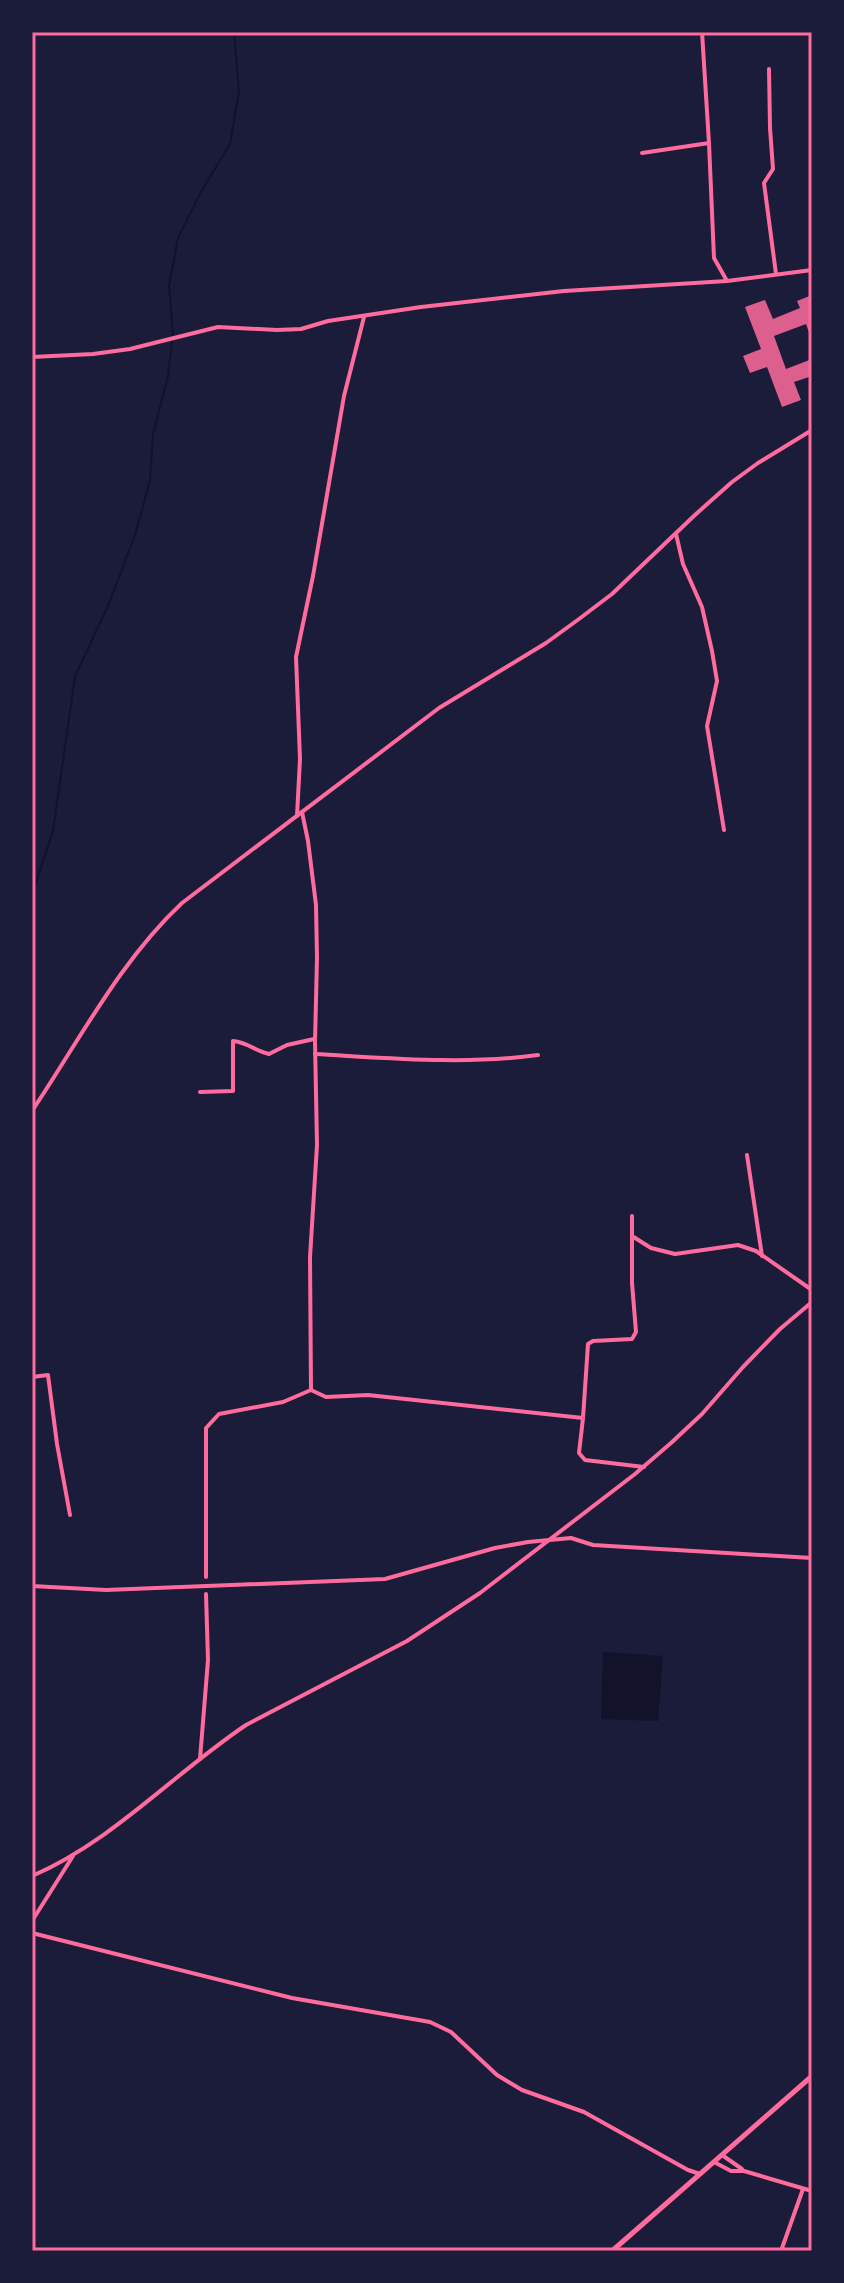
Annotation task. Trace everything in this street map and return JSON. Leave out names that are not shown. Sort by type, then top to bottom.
[{"type":"main road","points":[[612,2251],[812,2076]]},
{"type":"street","points":[[702,32],[714,258],[727,281]]},
{"type":"street","points":[[769,69],[773,169],[764,183],[776,274]]},
{"type":"street","points":[[642,153],[709,143]]},
{"type":"street","points":[[32,357],[130,349],[218,327],[301,329],[328,321],[421,307],[564,291],[727,281],[812,270]]},
{"type":"street","points":[[311,1390],[310,1257],[317,1145],[316,905],[308,841],[300,814],[296,657],[344,396],[364,316]]},
{"type":"street","points":[[32,1111],[135,954],[157,926],[182,903],[439,708],[546,643],[579,619],[612,594],[732,482],[812,430]]},
{"type":"street","points":[[676,534],[683,564],[702,607],[717,681],[707,726],[724,830]]},
{"type":"street","points":[[200,1092],[233,1091],[233,1041],[248,1043],[259,1052],[269,1054],[287,1045],[315,1038]]},
{"type":"street","points":[[315,1054],[438,1060],[501,1060],[538,1055]]},
{"type":"street","points":[[747,1155],[762,1256]]},
{"type":"street","points":[[632,1216],[636,1332],[632,1339],[593,1341],[588,1344],[579,1453],[585,1460],[644,1467]]},
{"type":"street","points":[[632,1236],[651,1248],[675,1254],[738,1245],[762,1256],[812,1290]]},
{"type":"street","points":[[32,1876],[73,1856],[107,1833],[246,1725],[407,1641],[480,1593],[644,1467],[702,1414],[780,1329],[812,1302]]},
{"type":"street","points":[[32,1377],[48,1375],[70,1515]]},
{"type":"street","points":[[206,1577],[206,1428],[219,1414],[283,1402],[311,1390],[326,1397],[368,1395],[583,1418]]},
{"type":"street","points":[[32,1586],[106,1590],[385,1579],[495,1548],[571,1538],[593,1545],[812,1558]]},
{"type":"street","points":[[200,1759],[208,1660],[206,1594]]},
{"type":"street","points":[[32,1921],[73,1856]]},
{"type":"street","points":[[32,1933],[292,1998],[430,2022],[451,2032],[497,2075],[522,2090],[584,2112],[700,2174]]},
{"type":"street","points":[[722,2155],[744,2171]]},
{"type":"street","points":[[714,2162],[731,2171],[744,2171],[812,2191]]},
{"type":"street","points":[[781,2251],[804,2189]]},
{"type":"shaded area","points":[[603,1652],[663,1656],[658,1721],[601,1719]]},
{"type":"building","points":[[812,295],[812,341],[806,324],[774,336],[786,369],[812,359],[812,376],[794,382],[801,400],[782,407],[767,367],[750,373],[743,356],[761,349],[745,307],[765,300],[773,319],[800,308],[797,301]]},
{"type":"waterway","points":[[32,895],[53,831],[75,677],[110,601],[136,532],[150,480],[153,434],[168,376],[173,333],[169,286],[178,238],[230,144],[239,92],[234,32]]}]
